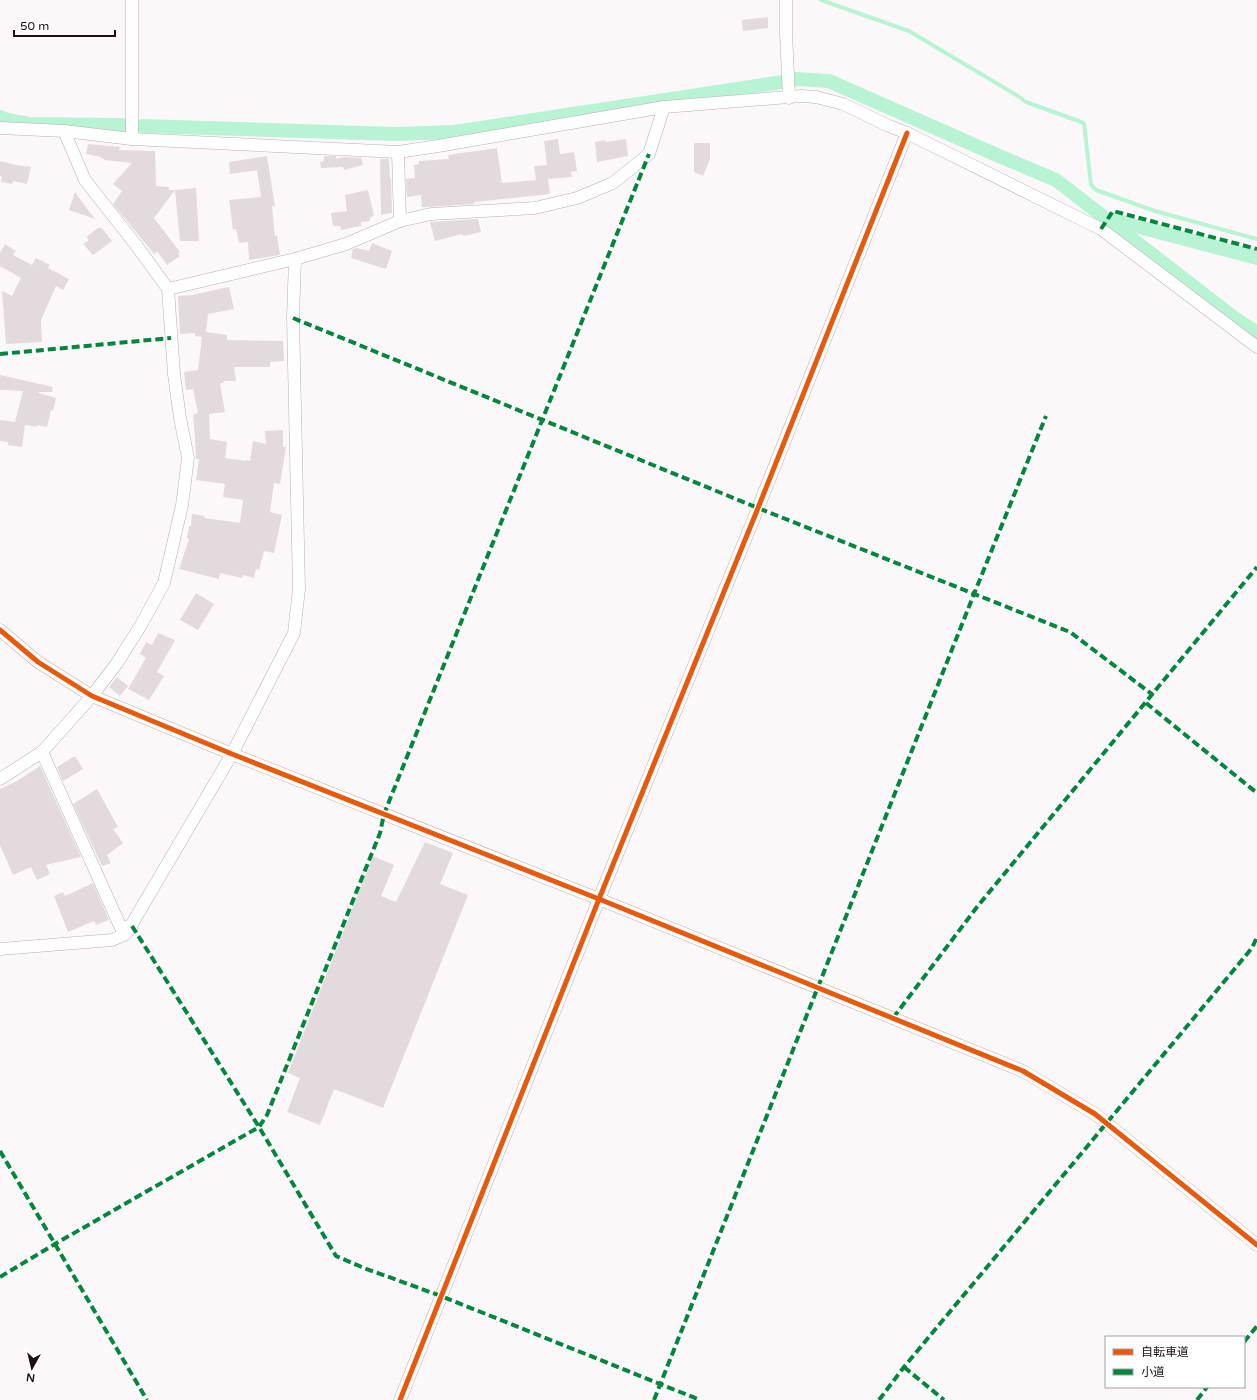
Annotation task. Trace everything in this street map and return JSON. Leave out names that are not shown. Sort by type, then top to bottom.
[{"type":"street","points":[[132,0],[132,139]]},
{"type":"street","points":[[786,0],[789,98]]},
{"type":"street","points":[[0,128],[64,131],[132,139],[398,152],[664,108],[802,96],[816,97],[842,104],[907,133],[1100,229],[1257,347]]},
{"type":"street","points":[[168,289],[295,259],[346,244],[400,221],[432,214],[535,208],[577,198],[613,183],[649,154],[664,108]]},
{"type":"street","points":[[0,779],[42,752],[92,696],[121,657],[141,626],[164,582],[182,505],[188,458],[174,374],[168,289],[136,245],[84,180],[64,131]]},
{"type":"street","points":[[400,1400],[599,899],[758,508],[907,133]]},
{"type":"street","points":[[398,152],[400,221]]},
{"type":"street","points":[[0,949],[112,940],[126,934],[232,754],[294,633],[299,589],[293,318],[295,259]]},
{"type":"street","points":[[0,630],[38,662],[92,696],[232,754],[599,899],[1023,1071],[1095,1114],[1257,1245]]},
{"type":"street","points":[[42,752],[121,928],[132,926]]},
{"type":"building","points":[[768,17],[768,28],[743,31],[742,20]]},
{"type":"building","points":[[558,139],[560,154],[574,152],[577,171],[571,172],[572,177],[548,179],[550,194],[474,202],[474,204],[427,207],[422,207],[421,195],[407,197],[406,179],[415,178],[414,165],[419,164],[419,161],[449,159],[448,155],[497,148],[502,183],[536,180],[534,166],[547,165],[544,141]]},
{"type":"building","points":[[626,139],[628,156],[597,162],[595,142]]},
{"type":"building","points":[[694,143],[710,143],[710,159],[703,176],[694,172]]},
{"type":"building","points":[[88,144],[120,147],[119,150],[155,151],[156,186],[169,187],[169,190],[175,190],[154,218],[180,252],[178,254],[180,256],[167,265],[157,251],[154,254],[113,204],[122,191],[113,184],[132,163],[104,160],[101,157],[86,154]]},
{"type":"building","points":[[267,156],[275,206],[272,206],[275,236],[277,235],[280,255],[249,260],[248,242],[239,243],[236,229],[233,230],[229,200],[261,197],[257,170],[230,174],[229,162]]},
{"type":"building","points":[[324,156],[336,156],[336,159],[343,157],[361,158],[363,165],[344,170],[343,167],[321,168],[320,162],[324,161]]},
{"type":"building","points":[[380,159],[389,159],[392,213],[381,215]]},
{"type":"building","points":[[0,161],[31,167],[27,184],[13,181],[12,184],[1,182],[2,177],[0,176]]},
{"type":"building","points":[[196,188],[199,241],[180,241],[175,190]]},
{"type":"building","points":[[368,190],[374,216],[370,217],[370,221],[361,222],[361,226],[341,230],[340,226],[333,226],[331,213],[347,211],[345,195]]},
{"type":"building","points":[[75,192],[85,206],[95,219],[69,210]]},
{"type":"building","points":[[478,219],[481,232],[463,236],[462,234],[435,241],[430,222]]},
{"type":"building","points":[[98,228],[102,228],[112,241],[93,255],[83,244],[89,240],[86,237]]},
{"type":"building","points":[[372,243],[392,251],[386,269],[351,258],[353,249],[357,248],[369,251]]},
{"type":"building","points":[[5,244],[16,251],[13,255],[32,265],[36,258],[50,265],[48,268],[69,279],[63,290],[56,286],[41,320],[42,342],[6,344],[2,291],[12,296],[21,278],[0,266],[0,253]]},
{"type":"building","points":[[229,287],[234,309],[208,314],[206,332],[227,335],[227,340],[283,341],[284,361],[270,362],[270,367],[234,367],[236,381],[223,381],[224,383],[220,383],[225,412],[209,414],[210,439],[227,442],[225,458],[246,461],[250,461],[253,441],[266,444],[265,431],[283,430],[283,447],[286,447],[280,484],[274,483],[270,512],[282,515],[274,553],[264,551],[259,570],[256,569],[254,578],[243,575],[242,578],[220,573],[219,579],[179,569],[189,539],[187,538],[189,526],[191,526],[192,514],[205,516],[204,518],[240,523],[243,500],[223,497],[225,484],[196,480],[199,459],[196,459],[193,415],[198,413],[193,389],[186,390],[184,372],[198,370],[202,337],[195,336],[195,333],[180,334],[178,296],[192,295]]},
{"type":"building","points":[[0,375],[53,387],[52,392],[38,393],[56,398],[53,411],[51,410],[47,427],[25,425],[22,447],[8,445],[8,442],[0,441],[0,420],[15,422],[23,391],[0,390]]},
{"type":"building","points":[[196,593],[214,604],[198,630],[180,620]]},
{"type":"building","points":[[158,633],[175,640],[157,672],[164,676],[149,700],[128,689],[146,658],[140,654],[146,642],[152,645]]},
{"type":"building","points":[[117,677],[128,686],[120,696],[109,687]]},
{"type":"building","points":[[75,756],[83,769],[63,781],[57,767]]},
{"type":"building","points":[[40,766],[81,857],[46,865],[50,874],[37,880],[31,867],[13,875],[0,845],[0,789],[17,781]]},
{"type":"building","points":[[97,789],[118,827],[113,829],[123,843],[107,855],[111,863],[102,866],[73,804]]},
{"type":"building","points":[[425,842],[453,853],[440,884],[468,895],[383,1108],[334,1089],[320,1125],[287,1112],[300,1078],[288,1073],[373,856],[394,865],[381,896],[396,902]]},
{"type":"building","points":[[93,883],[109,920],[96,925],[94,921],[68,932],[54,896],[63,892],[65,896]]},
{"type":"waterway","points":[[821,0],[909,31],[1026,102],[1084,123],[1091,185],[1096,190],[1155,211],[1257,239]]},
{"type":"waterway","points":[[143,126],[396,134],[454,132],[796,79],[829,81],[1056,180],[1233,317],[1257,333]]},
{"type":"waterway","points":[[0,117],[7,120],[29,124],[122,125]]},
{"type":"waterway","points":[[1109,219],[1257,258]]},
{"type":"marked path","points":[[0,1277],[259,1127],[267,1115],[380,833],[384,814],[649,154]]},
{"type":"marked path","points":[[1101,229],[1113,211],[1257,249]]},
{"type":"marked path","points":[[293,318],[758,508],[1070,632],[1153,695]]},
{"type":"marked path","points":[[0,354],[171,338]]},
{"type":"marked path","points":[[654,1400],[1046,416]]},
{"type":"marked path","points":[[893,1018],[977,907],[1257,567]]},
{"type":"marked path","points":[[1146,703],[1257,793]]},
{"type":"marked path","points":[[132,926],[259,1127],[336,1256],[364,1268],[441,1296],[700,1400]]},
{"type":"marked path","points":[[879,1400],[904,1367],[1252,948],[1257,937]]},
{"type":"marked path","points":[[0,1151],[147,1400]]},
{"type":"marked path","points":[[1245,1341],[1257,1326]]},
{"type":"marked path","points":[[904,1367],[944,1400]]},
{"type":"marked path","points":[[1197,1400],[1206,1388]]},
{"type":"cycle path","points":[[400,1400],[599,899],[758,508],[907,133]]},
{"type":"cycle path","points":[[0,630],[38,662],[92,696],[232,754],[599,899],[1023,1071],[1095,1114],[1257,1245]]}]
